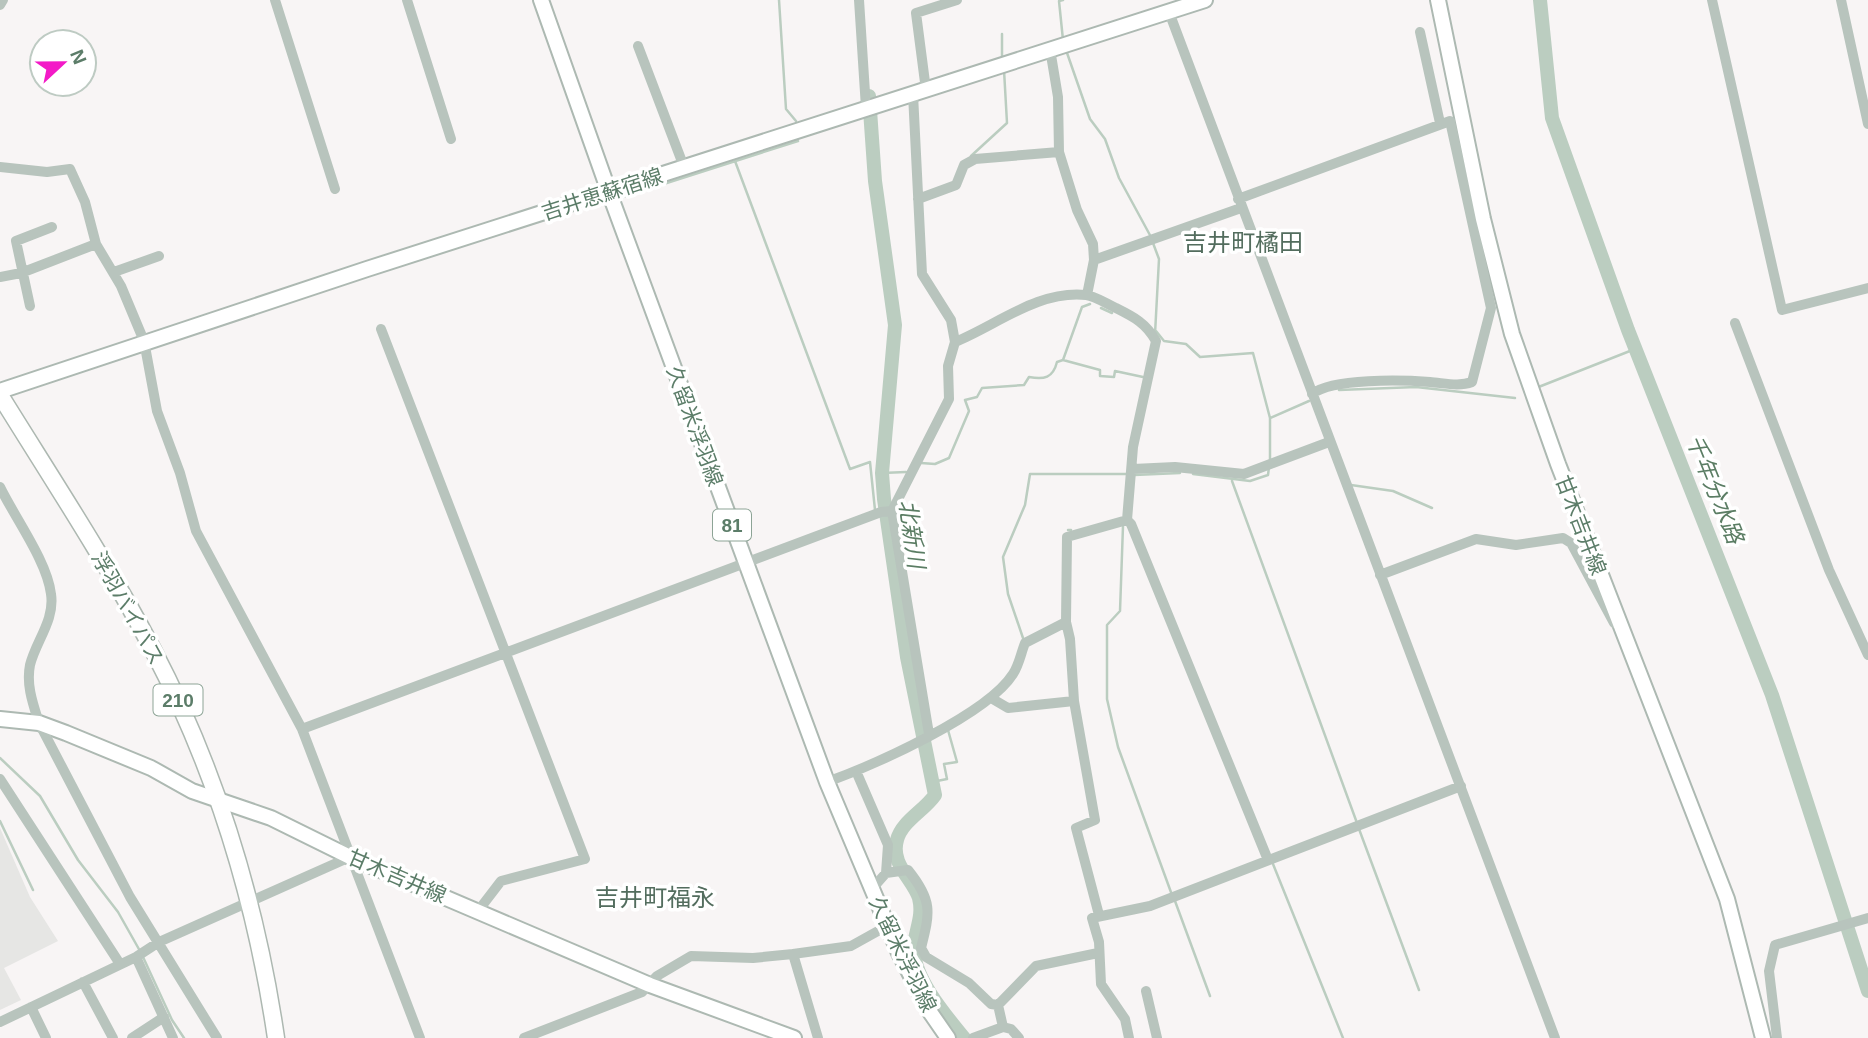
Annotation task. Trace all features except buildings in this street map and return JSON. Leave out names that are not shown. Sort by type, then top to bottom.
[{"type":"highway","name":"浮羽バイパス","points":[[0,393],[114,580],[153,650],[200,752],[250,902],[276,1038]]},
{"type":"main road","name":"久留米浮羽線","points":[[541,0],[827,782],[887,926],[917,989],[948,1038]]},
{"type":"main road","name":"吉井恵蘇宿線","points":[[0,393],[144,341],[1205,0]]},
{"type":"main road","name":"甘木吉井線","points":[[1436,0],[1496,278],[1512,334],[1558,464],[1727,899],[1763,1038]]},
{"type":"main road","name":"甘木吉井線","points":[[0,719],[39,723],[217,799],[271,818],[350,857],[650,985],[794,1038]]},
{"type":"street","points":[[0,5],[3,0]]},
{"type":"street","points":[[275,0],[335,189]]},
{"type":"street","points":[[407,0],[451,139]]},
{"type":"street","points":[[859,0],[870,107]]},
{"type":"street","points":[[924,737],[887,511],[949,399],[948,366],[955,342],[951,320],[922,274],[918,199],[919,92],[916,13],[957,0]]},
{"type":"street","points":[[1443,0],[1443,27]]},
{"type":"street","points":[[1712,0],[1782,310],[1868,288]]},
{"type":"street","points":[[1841,0],[1868,124]]},
{"type":"street","points":[[1169,12],[1555,1038]]},
{"type":"street","points":[[1420,33],[1440,123]]},
{"type":"street","points":[[638,46],[684,167]]},
{"type":"street","points":[[1059,46],[1059,152],[1077,209],[1093,244],[1094,260],[1087,295]]},
{"type":"street","points":[[1094,260],[1152,241],[1240,203],[1450,121],[1491,308],[1472,382],[1464,385],[1426,381],[1333,384],[1312,394]]},
{"type":"street","points":[[918,199],[956,185],[964,165],[975,159],[1059,152]]},
{"type":"street","points":[[0,167],[47,172],[69,169],[85,202],[96,244],[114,272],[144,341],[157,411],[180,473],[196,531],[302,729],[421,1038]]},
{"type":"street","points":[[30,306],[16,241],[52,227]]},
{"type":"street","points":[[0,277],[21,273],[96,244]]},
{"type":"street","points":[[114,272],[159,256]]},
{"type":"street","points":[[955,342],[988,328],[1028,304],[1087,295],[1144,323],[1154,337],[1133,447],[1132,473],[1124,521]]},
{"type":"street","points":[[1735,323],[1829,570],[1868,655]]},
{"type":"street","points":[[381,329],[585,859],[500,881],[478,911]]},
{"type":"street","points":[[1132,473],[1175,467],[1244,474],[1329,442]]},
{"type":"street","points":[[0,487],[46,576],[51,594],[50,614],[30,665],[31,699],[39,723],[130,897],[217,1038]]},
{"type":"street","points":[[302,729],[887,511]]},
{"type":"street","points":[[1099,915],[1076,828],[1095,821],[1074,701],[1070,639],[1066,622],[1067,537],[1124,521],[1131,524],[1268,860]]},
{"type":"street","points":[[1380,575],[1476,539],[1516,545],[1563,538],[1571,543],[1620,634],[1624,635]]},
{"type":"street","points":[[827,782],[856,771],[993,700],[1014,673],[1026,643],[1066,622]]},
{"type":"street","points":[[993,700],[1008,708],[1074,701]]},
{"type":"street","points":[[856,771],[888,845],[896,871],[923,888],[930,912],[921,948],[926,957],[945,967],[991,1004],[998,1005]]},
{"type":"street","points":[[0,779],[120,964]]},
{"type":"street","points":[[1129,1038],[1125,1019],[1101,984],[1099,942],[1092,918],[1173,897],[1461,786]]},
{"type":"street","points":[[0,1022],[141,954],[159,942],[350,857]]},
{"type":"street","points":[[871,890],[896,871]]},
{"type":"street","points":[[1777,1038],[1769,971],[1774,945],[1868,918]]},
{"type":"street","points":[[524,1038],[642,992],[657,976],[691,956],[753,958],[851,946],[887,926]]},
{"type":"street","points":[[998,1005],[1036,965],[1098,953]]},
{"type":"street","points":[[141,954],[173,1038]]},
{"type":"street","points":[[793,954],[818,1038]]},
{"type":"street","points":[[83,982],[113,1038]]},
{"type":"street","points":[[1146,991],[1157,1038]]},
{"type":"street","points":[[998,1005],[1003,1027]]},
{"type":"street","points":[[31,1007],[46,1038]]},
{"type":"street","points":[[132,1038],[164,1017]]},
{"type":"street","points":[[973,1038],[1003,1027],[1011,1029],[1019,1038]]},
{"type":"shaded area","points":[[0,828],[30,897],[58,941],[4,968],[21,1000],[0,1010]]},
{"type":"waterway","points":[[779,0],[786,109],[796,121]]},
{"type":"waterway","points":[[1063,0],[1059,1],[1063,40]]},
{"type":"waterway","name":"千年分水路","points":[[1540,0],[1552,118],[1628,330],[1772,695],[1868,991]]},
{"type":"waterway","points":[[1002,34],[1002,59]]},
{"type":"waterway","points":[[1066,50],[1090,119],[1105,139],[1119,178],[1151,237]]},
{"type":"waterway","points":[[971,156],[1007,123],[1004,70]]},
{"type":"waterway","name":"北新川","points":[[869,96],[875,181],[895,325],[882,473],[884,499],[907,657],[935,795],[904,827],[897,840],[896,849],[899,864],[919,898],[920,912],[914,950],[919,973],[933,997],[964,1038]]},
{"type":"waterway","points":[[623,197],[798,141]]},
{"type":"waterway","points":[[735,161],[850,469],[870,462],[875,510]]},
{"type":"waterway","points":[[1153,243],[1159,259],[1155,334]]},
{"type":"waterway","points":[[1063,360],[1082,307],[1090,304]]},
{"type":"waterway","points":[[1101,308],[1112,313]]},
{"type":"waterway","points":[[1156,331],[1164,341],[1186,344],[1200,357],[1253,353],[1270,418],[1270,460]]},
{"type":"waterway","points":[[1536,388],[1635,349]]},
{"type":"waterway","points":[[921,463],[935,464],[949,458],[969,411],[965,400],[977,397],[982,388],[1024,385],[1029,377],[1043,378],[1050,375],[1057,362],[1063,360],[1100,370],[1100,376],[1114,377],[1115,371],[1143,377]]},
{"type":"waterway","points":[[1339,390],[1416,387],[1515,398]]},
{"type":"waterway","points":[[1270,418],[1309,401]]},
{"type":"waterway","points":[[1193,474],[1250,481],[1268,475],[1269,467]]},
{"type":"waterway","points":[[882,473],[906,472]]},
{"type":"waterway","points":[[1134,475],[1180,473]]},
{"type":"waterway","points":[[1023,638],[1008,594],[1003,557],[1025,505],[1030,474],[1127,474]]},
{"type":"waterway","points":[[1232,481],[1357,823]]},
{"type":"waterway","points":[[1351,485],[1393,491],[1432,508]]},
{"type":"waterway","points":[[1123,526],[1120,611],[1107,625],[1107,699],[1118,747],[1172,895]]},
{"type":"waterway","points":[[932,782],[947,779],[944,764],[957,762],[948,730]]},
{"type":"waterway","points":[[0,758],[40,796],[78,860],[118,912],[140,951]]},
{"type":"waterway","points":[[0,821],[33,890]]},
{"type":"waterway","points":[[1359,829],[1419,990]]},
{"type":"waterway","points":[[1273,864],[1343,1038]]},
{"type":"waterway","points":[[1175,901],[1210,996]]},
{"type":"waterway","points":[[143,957],[172,1020],[184,1038]]},
{"type":"district","name":"吉井町橘田","points":[[1243,242]]},
{"type":"district","name":"吉井町福永","points":[[655,897]]}]
